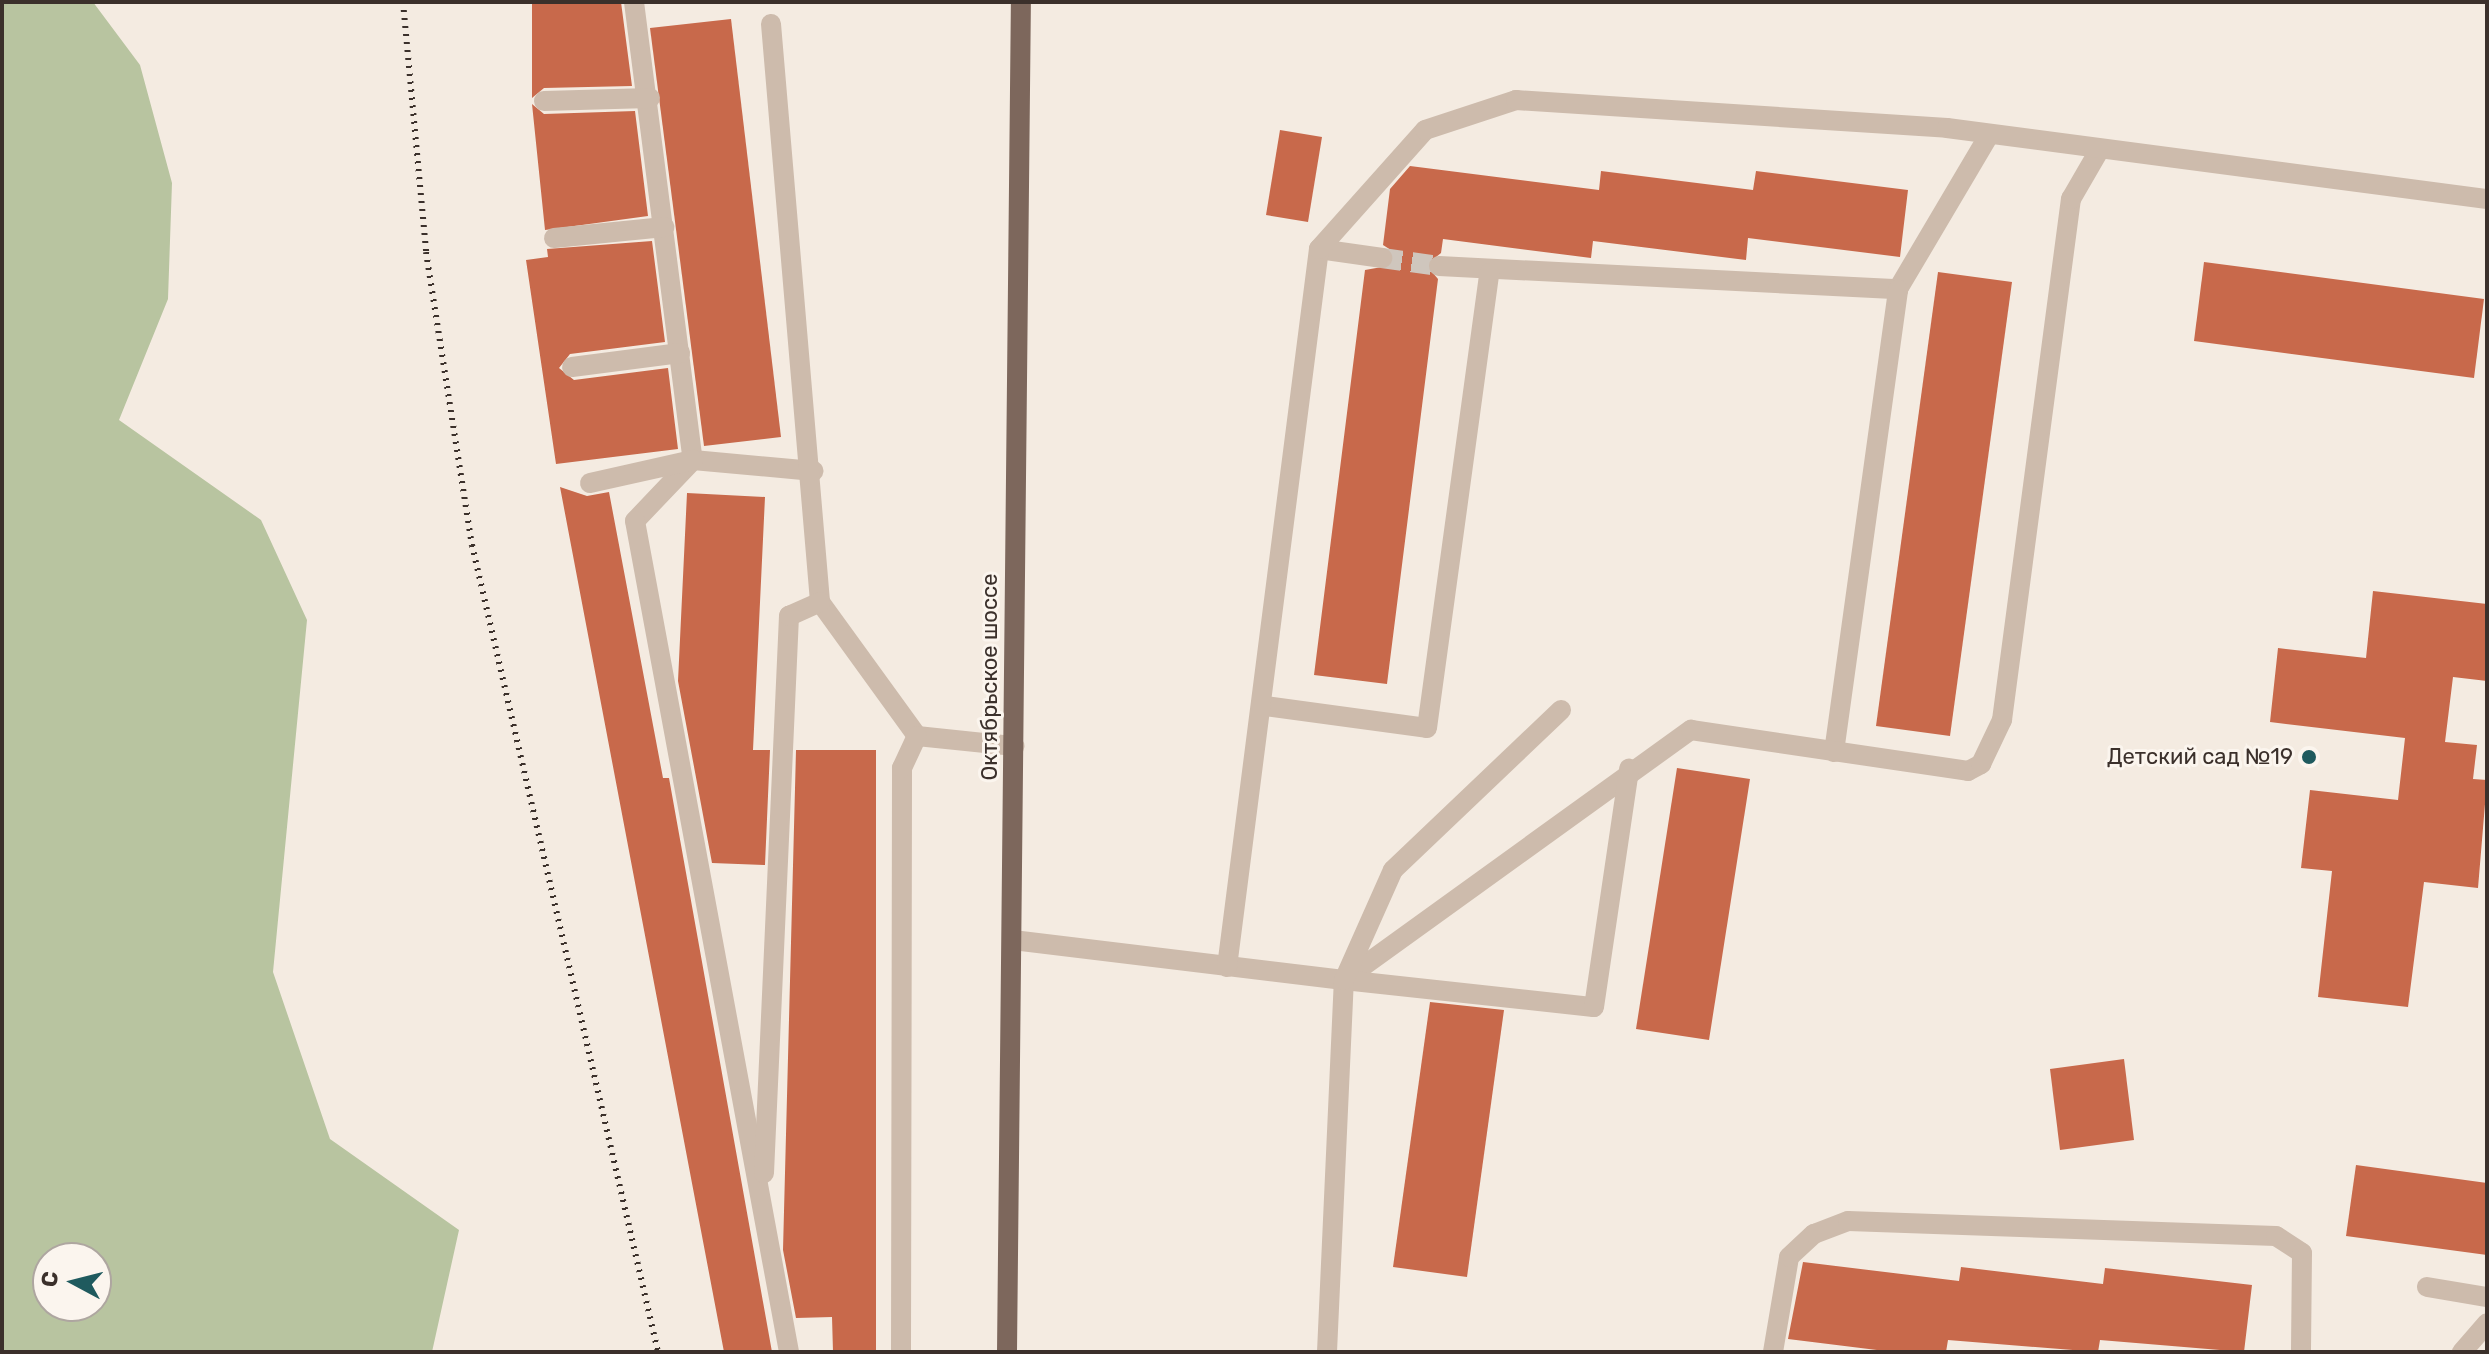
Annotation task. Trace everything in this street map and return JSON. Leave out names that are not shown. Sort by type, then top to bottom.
[{"type":"main road","name":"Октябрьское шоссе","points":[[1007,1352],[1021,2]]},
{"type":"lane","points":[[634,2],[650,98],[693,460]]},
{"type":"lane","points":[[771,24],[813,471],[820,602],[917,736],[1014,746]]},
{"type":"lane","points":[[544,101],[650,98]]},
{"type":"lane","points":[[1227,967],[1265,706],[1319,249],[1425,130],[1516,100],[1989,135],[2487,199]]},
{"type":"lane","points":[[1834,752],[1898,289],[1989,135]]},
{"type":"lane","points":[[1344,980],[1629,769],[1691,730],[1968,771],[1981,764],[2002,720],[2071,199],[2100,149]]},
{"type":"lane","points":[[554,238],[664,227]]},
{"type":"lane","points":[[1319,249],[1382,258]]},
{"type":"lane","points":[[1439,266],[1489,273],[1898,289]]},
{"type":"lane","points":[[1265,706],[1427,728],[1489,273]]},
{"type":"lane","points":[[572,367],[680,353]]},
{"type":"lane","points":[[590,483],[693,460],[813,471]]},
{"type":"lane","points":[[693,460],[635,521],[789,1352]]},
{"type":"lane","points":[[762,1209],[789,616],[820,602]]},
{"type":"lane","points":[[1327,1352],[1344,980],[1393,870],[1561,710]]},
{"type":"lane","points":[[901,1352],[902,768],[917,736]]},
{"type":"lane","points":[[1013,940],[1594,1007],[1629,769]]},
{"type":"lane","points":[[1773,1352],[1789,1257],[1814,1234],[1848,1221],[2276,1236],[2302,1253],[2301,1352]]},
{"type":"lane","points":[[2427,1287],[2487,1297]]},
{"type":"lane","points":[[2462,1352],[2487,1323]]},
{"type":"green space","points":[[2,2],[93,2],[140,65],[172,183],[168,299],[119,420],[261,520],[307,620],[273,972],[330,1139],[459,1230],[432,1352],[2,1352]]},
{"type":"building","points":[[532,2],[621,2],[632,86],[544,88],[532,98]]},
{"type":"building","points":[[731,19],[781,437],[704,446],[650,28]]},
{"type":"building","points":[[532,104],[544,114],[635,111],[648,216],[545,230]]},
{"type":"building","points":[[1280,130],[1322,137],[1308,222],[1266,215]]},
{"type":"building","points":[[1410,166],[1599,190],[1601,171],[1753,190],[1756,171],[1908,190],[1900,257],[1748,238],[1746,260],[1593,241],[1591,258],[1443,239],[1441,253],[1426,265],[1438,279],[1387,684],[1314,675],[1365,270],[1393,265],[1394,252],[1383,245],[1390,189]]},
{"type":"building","points":[[652,241],[665,342],[570,354],[559,368],[574,380],[668,368],[678,449],[556,464],[526,260],[548,257],[547,249]]},
{"type":"building","points":[[2204,262],[2484,299],[2474,378],[2194,341]]},
{"type":"building","points":[[1938,272],[2012,282],[1950,736],[1876,726]]},
{"type":"building","points":[[560,487],[587,496],[609,492],[663,778],[669,778],[772,1352],[724,1352]]},
{"type":"building","points":[[687,493],[765,497],[753,750],[770,750],[765,865],[712,863],[678,681]]},
{"type":"building","points":[[2373,591],[2487,604],[2487,681],[2453,677],[2445,742],[2477,745],[2473,779],[2487,780],[2478,888],[2424,882],[2408,1007],[2318,997],[2332,871],[2301,868],[2310,790],[2398,800],[2405,738],[2270,722],[2278,648],[2366,658]]},
{"type":"building","points":[[796,750],[876,750],[876,1352],[833,1352],[832,1317],[796,1318],[783,1250]]},
{"type":"building","points":[[1677,768],[1750,779],[1709,1040],[1636,1029]]},
{"type":"building","points":[[1430,1002],[1504,1010],[1467,1277],[1393,1267]]},
{"type":"building","points":[[2124,1059],[2134,1140],[2060,1150],[2050,1069]]},
{"type":"building","points":[[2356,1165],[2487,1183],[2487,1255],[2346,1236]]},
{"type":"building","points":[[1803,1262],[1959,1281],[1961,1267],[2103,1284],[2105,1268],[2252,1285],[2244,1352],[2100,1340],[2098,1352],[1948,1340],[1946,1352],[1893,1352],[1788,1339]]},
{"type":"tunnel","points":[[1382,258],[1439,266]]},
{"type":"railway","points":[[403,2],[426,252],[472,545],[658,1352]]},
{"type":"place","name":"Детский сад №19","points":[[2309,757]]}]
